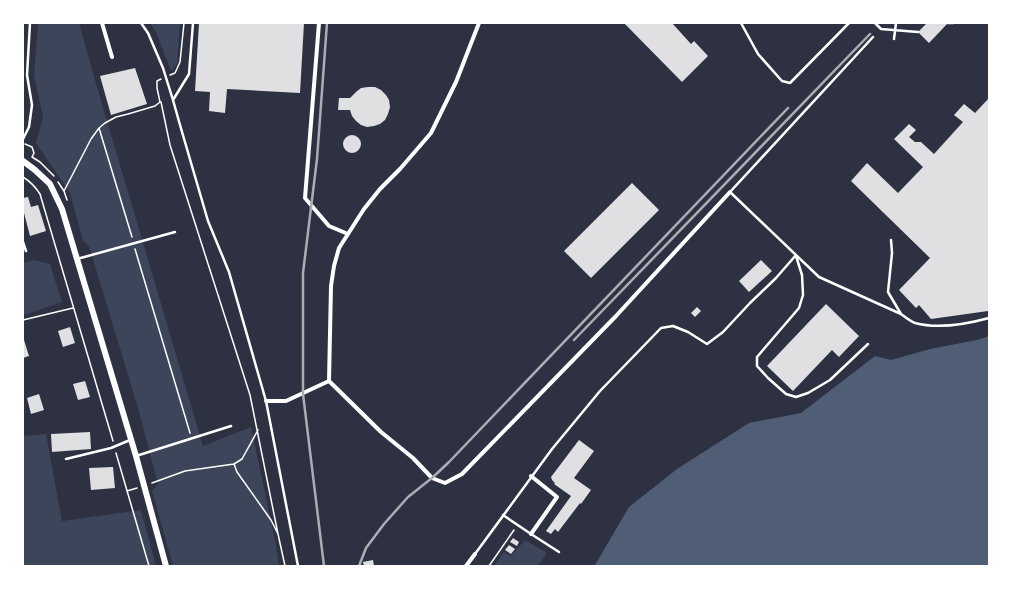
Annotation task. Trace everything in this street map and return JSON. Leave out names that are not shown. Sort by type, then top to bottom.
[{"type":"street","points":[[102,23],[112,57]]},
{"type":"street","points":[[319,23],[305,198],[330,226],[348,234]]},
{"type":"street","points":[[479,23],[456,82],[431,133],[400,169],[380,189],[364,209],[339,248],[331,286],[328,381],[381,432],[414,458],[432,478],[445,483],[462,474],[616,316],[730,192]]},
{"type":"street","points":[[25,162],[50,184],[62,209],[136,456],[166,566]]},
{"type":"street","points":[[266,401],[286,401],[328,381]]},
{"type":"street","points":[[531,476],[557,497],[531,534]]},
{"type":"street","points":[[466,566],[475,554]]},
{"type":"lane","points":[[23,139],[29,127],[32,105],[27,76],[30,23]]},
{"type":"lane","points":[[141,23],[148,33],[166,77],[208,221],[229,272],[266,401],[298,566]]},
{"type":"lane","points":[[173,100],[189,74],[192,23]]},
{"type":"lane","points":[[742,23],[758,54],[782,81],[790,83],[849,23]]},
{"type":"lane","points":[[875,23],[880,29],[918,32]]},
{"type":"lane","points":[[894,39],[896,23]]},
{"type":"lane","points":[[948,23],[953,23]]},
{"type":"lane","points":[[873,37],[730,192],[819,277],[901,314],[913,322],[930,325],[948,325],[989,318]]},
{"type":"lane","points":[[77,259],[175,232]]},
{"type":"lane","points":[[891,240],[892,253],[888,292],[901,314]]},
{"type":"lane","points":[[23,242],[26,251]]},
{"type":"lane","points":[[796,255],[802,275],[803,295],[799,308],[757,358],[757,366],[786,394],[796,397],[808,393],[830,380],[868,344]]},
{"type":"lane","points":[[475,554],[552,449],[600,391],[661,328],[673,326],[688,332],[707,344],[723,332],[776,278],[796,255]]},
{"type":"lane","points":[[136,456],[231,426]]},
{"type":"lane","points":[[66,459],[131,440]]},
{"type":"lane","points":[[503,515],[560,552]]},
{"type":"path","points":[[184,23],[180,62],[175,73],[157,81],[157,88],[170,145],[250,395],[285,566]]},
{"type":"path","points":[[64,190],[91,139],[99,128],[116,117],[155,106],[160,102]]},
{"type":"path","points":[[99,128],[192,438]]},
{"type":"path","points":[[23,143],[32,147],[34,153],[25,162]]},
{"type":"path","points":[[23,177],[30,181],[40,194],[149,566]]},
{"type":"path","points":[[23,320],[73,308]]},
{"type":"path","points":[[128,491],[185,472],[234,464],[242,459],[258,430]]},
{"type":"path","points":[[234,464],[237,472],[278,534]]},
{"type":"path","points":[[489,566],[517,525]]},
{"type":"shaded area","points":[[38,23],[79,23],[203,446],[251,427],[276,545],[279,566],[173,566],[152,491],[158,484],[138,408],[89,246],[83,241],[70,193],[36,143],[43,117],[34,75]]},
{"type":"shaded area","points":[[150,23],[180,23],[177,64],[171,71],[156,32]]},
{"type":"shaded area","points":[[34,260],[50,264],[62,302],[23,315],[23,263]]},
{"type":"shaded area","points":[[989,336],[989,566],[595,565],[629,507],[677,469],[749,423],[801,413],[875,356],[891,360],[930,349],[977,340]]},
{"type":"shaded area","points":[[46,434],[62,521],[141,510],[156,566],[23,566],[23,436]]},
{"type":"shaded area","points":[[525,540],[547,553],[538,566],[494,566],[504,552],[511,556]]},
{"type":"building","points":[[199,23],[304,23],[300,93],[227,89],[225,113],[209,111],[210,92],[195,91]]},
{"type":"building","points":[[624,23],[672,23],[691,44],[694,41],[708,56],[682,82]]},
{"type":"building","points":[[927,23],[948,23],[929,43],[918,32]]},
{"type":"building","points":[[135,68],[147,104],[111,115],[100,76]]},
{"type":"building","points":[[375,87],[381,90],[389,100],[390,107],[385,120],[380,124],[367,127],[356,121],[350,110],[338,110],[339,98],[350,98],[361,88]]},
{"type":"building","points":[[989,98],[989,310],[931,319],[919,305],[916,308],[899,290],[930,258],[851,181],[867,163],[898,193],[923,167],[894,139],[909,124],[916,130],[909,137],[915,142],[921,142],[934,154],[963,122],[954,115],[964,104],[975,113]]},
{"type":"building","points":[[348,135],[356,135],[361,140],[359,151],[356,153],[348,153],[343,148],[343,140]]},
{"type":"building","points":[[632,183],[659,210],[591,278],[564,251]]},
{"type":"building","points":[[28,197],[31,207],[38,205],[46,231],[30,236],[23,209],[23,198]]},
{"type":"building","points":[[761,260],[772,271],[749,292],[739,281]]},
{"type":"building","points":[[826,304],[859,336],[839,357],[832,350],[793,391],[767,366]]},
{"type":"building","points":[[697,307],[701,311],[695,317],[691,313]]},
{"type":"building","points":[[70,327],[75,343],[63,347],[58,331]]},
{"type":"building","points":[[24,340],[29,356],[23,358],[23,341]]},
{"type":"building","points":[[85,381],[90,397],[78,400],[73,384]]},
{"type":"building","points":[[39,394],[44,410],[31,414],[27,398]]},
{"type":"building","points":[[90,432],[91,449],[52,452],[51,434]]},
{"type":"building","points":[[579,440],[594,451],[574,478],[591,490],[558,532],[555,529],[551,534],[546,531],[571,496],[554,484],[555,483],[551,477]]},
{"type":"building","points":[[113,467],[115,488],[91,490],[89,468]]},
{"type":"building","points":[[513,538],[519,542],[517,546],[510,542]]},
{"type":"building","points":[[509,545],[515,549],[511,554],[505,550]]},
{"type":"building","points":[[373,560],[374,566],[364,566],[363,562]]},
{"type":"railway","points":[[324,566],[303,394],[303,273],[317,159],[327,23]]},
{"type":"railway","points":[[574,340],[870,34]]},
{"type":"railway","points":[[359,566],[366,548],[384,524],[408,497],[449,462],[788,108]]}]
